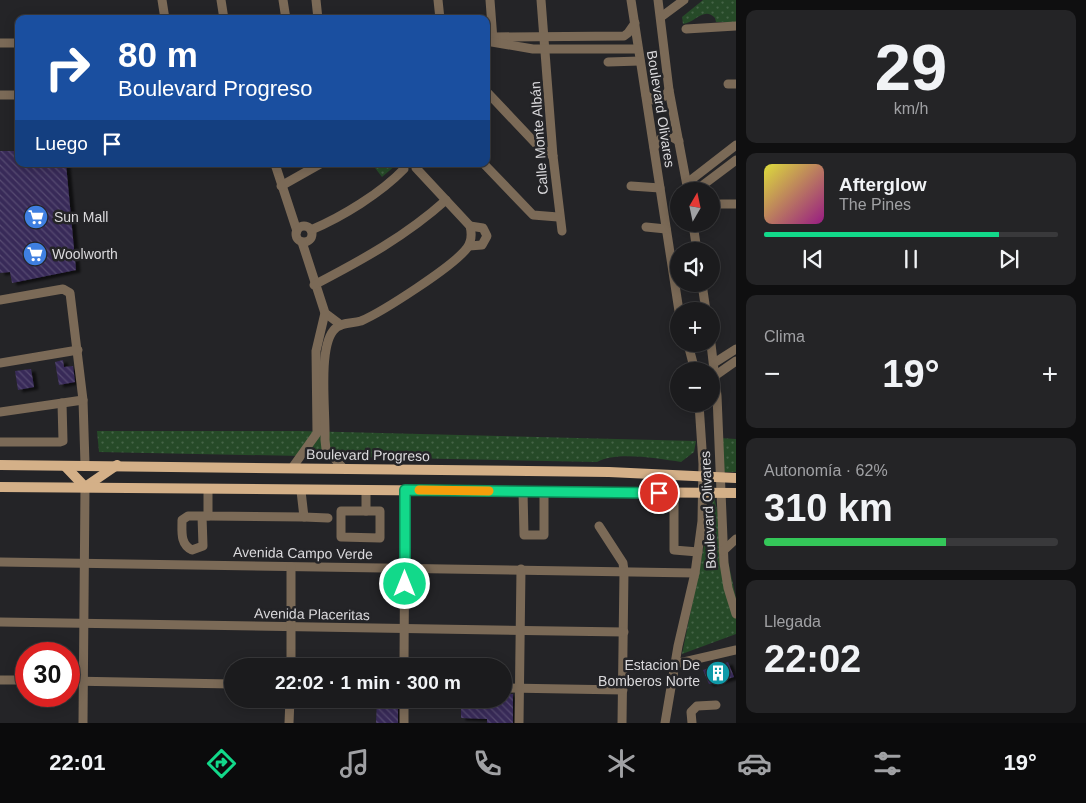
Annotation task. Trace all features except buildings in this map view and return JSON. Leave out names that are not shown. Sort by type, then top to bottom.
[{"type":"main road","name":"Boulevard Progreso","points":[[0,465],[65,466],[85,464],[117,466],[609,472],[736,478]]},
{"type":"main road","points":[[65,466],[85,487]]},
{"type":"main road","points":[[85,487],[117,466]]},
{"type":"main road","points":[[0,487],[736,494]]},
{"type":"street","points":[[162,0],[164,15]]},
{"type":"street","points":[[221,0],[223,15]]},
{"type":"street","points":[[283,0],[285,15]]},
{"type":"street","points":[[316,0],[318,15]]},
{"type":"street","points":[[438,0],[440,15]]},
{"type":"street","points":[[490,0],[490,15]]},
{"type":"street","name":"Calle Monte Albán","points":[[542,0],[558,217],[562,231]]},
{"type":"street","name":"Boulevard Olivares","points":[[631,0],[678,302]]},
{"type":"street","points":[[660,17],[684,0]]},
{"type":"street","name":"Boulevard Olivares","points":[[661,1],[660,17],[669,90],[686,182]]},
{"type":"street","points":[[490,40],[545,43],[624,36],[634,23]]},
{"type":"street","points":[[686,29],[736,26]]},
{"type":"street","points":[[490,40],[638,49]]},
{"type":"street","points":[[0,43],[15,42]]},
{"type":"street","points":[[608,62],[640,61]]},
{"type":"street","points":[[646,95],[652,100],[658,100],[665,96],[669,90]]},
{"type":"street","points":[[0,95],[15,95]]},
{"type":"street","points":[[490,95],[538,146],[553,156]]},
{"type":"street","points":[[654,147],[662,137],[672,137],[678,141]]},
{"type":"street","points":[[693,182],[736,145]]},
{"type":"street","points":[[707,182],[736,160]]},
{"type":"street","points":[[276,167],[298,239],[302,242],[314,284],[325,313],[321,352],[321,433],[326,450],[343,468]]},
{"type":"street","points":[[281,186],[315,167]]},
{"type":"street","points":[[311,230],[327,223],[392,181],[402,167]]},
{"type":"street","points":[[404,167],[410,171],[416,167]]},
{"type":"street","points":[[321,352],[334,329],[340,325],[361,320],[419,286],[459,257],[469,246],[472,238],[470,226],[418,167]]},
{"type":"street","points":[[487,167],[533,215],[558,217]]},
{"type":"street","points":[[631,186],[660,188]]},
{"type":"street","points":[[314,284],[402,237],[446,200]]},
{"type":"street","points":[[721,204],[736,204]]},
{"type":"street","points":[[297,231],[304,226],[311,230]]},
{"type":"street","points":[[469,246],[482,245],[487,236],[483,228],[470,226]]},
{"type":"street","points":[[646,227],[666,229]]},
{"type":"street","points":[[302,242],[308,242],[312,238],[311,230]]},
{"type":"street","points":[[0,300],[68,290],[70,293],[83,400],[85,464]]},
{"type":"street","points":[[325,313],[340,325]]},
{"type":"street","points":[[716,362],[736,349]]},
{"type":"street","points":[[0,363],[78,350]]},
{"type":"street","points":[[720,372],[736,361]]},
{"type":"street","points":[[0,412],[83,400]]},
{"type":"street","points":[[0,442],[60,442],[63,440],[62,403]]},
{"type":"street","name":"Boulevard Olivares","points":[[665,723],[698,552],[703,493],[699,412]]},
{"type":"street","name":"Boulevard Olivares","points":[[717,412],[719,493],[723,551],[731,580],[736,614]]},
{"type":"street","points":[[292,468],[321,433]]},
{"type":"street","points":[[83,723],[85,487]]},
{"type":"street","points":[[208,489],[205,516],[328,518]]},
{"type":"street","points":[[366,490],[366,511]]},
{"type":"street","points":[[404,658],[405,490]]},
{"type":"street","points":[[301,491],[304,517]]},
{"type":"street","points":[[523,491],[524,534],[544,535],[544,491]]},
{"type":"street","points":[[674,493],[674,550],[698,552]]},
{"type":"street","points":[[341,511],[366,511],[380,511],[380,538],[341,537],[341,511]]},
{"type":"street","points":[[600,526],[623,563],[624,571],[622,723]]},
{"type":"street","points":[[723,551],[736,539]]},
{"type":"street","name":"Avenida Campo Verde","points":[[0,562],[694,573]]},
{"type":"street","points":[[290,658],[291,567]]},
{"type":"street","points":[[519,723],[521,569]]},
{"type":"street","name":"Avenida Placeritas","points":[[0,622],[405,630],[624,632]]},
{"type":"street","points":[[675,664],[736,650]]},
{"type":"street","points":[[0,680],[15,680]]},
{"type":"street","points":[[80,681],[224,684]]},
{"type":"street","points":[[512,689],[623,690]]},
{"type":"street","points":[[692,723],[691,712],[697,706],[716,705]]},
{"type":"street","points":[[290,708],[290,723]]},
{"type":"street","points":[[404,708],[404,723]]},
{"type":"green space","points":[[703,0],[736,0],[736,22],[716,22],[715,18],[711,15],[703,14],[683,24],[682,17]]},
{"type":"green space","points":[[374,167],[394,167],[382,177]]},
{"type":"green space","points":[[97,431],[301,431],[696,441],[694,452],[681,462],[627,456],[597,462],[99,452]]},
{"type":"green space","points":[[720,438],[736,439],[736,472],[722,472]]},
{"type":"green space","points":[[714,496],[736,598],[736,634],[682,654]]},
{"type":"slow traffic","points":[[419,490],[489,491]]},
{"type":"place","name":"Sun Mall","points":[[36,217]]},
{"type":"place","name":"Woolworth","points":[[35,254]]},
{"type":"place","name":"Estacion De Bomberos Norte","points":[[718,673]]},
{"type":"route","points":[[405,584],[405,490],[659,493]]}]
